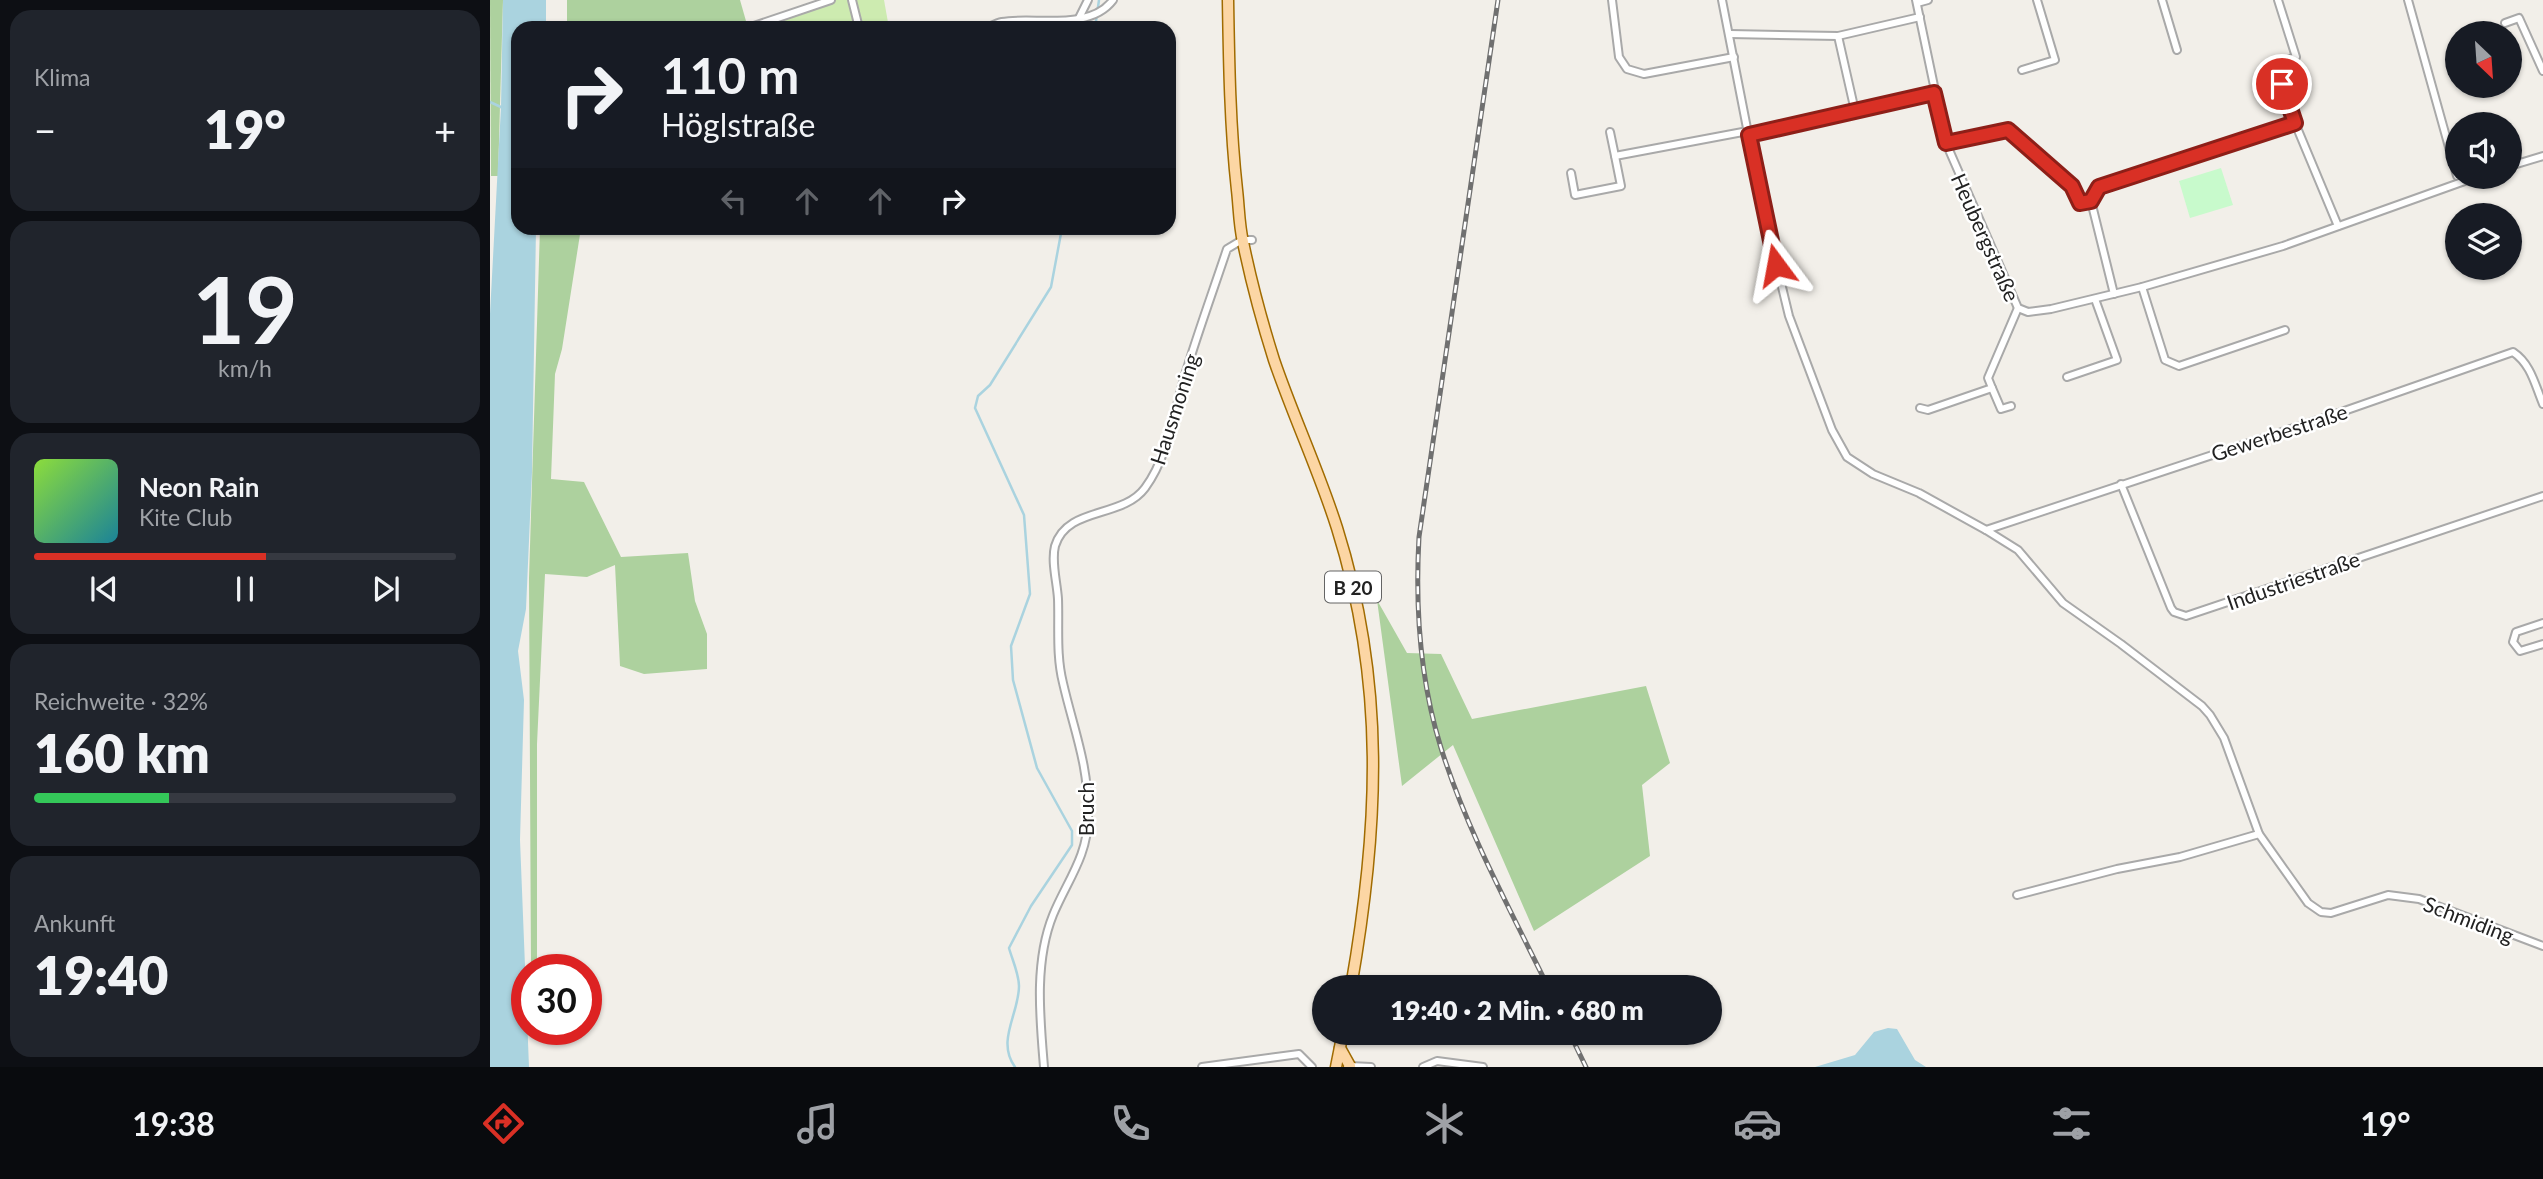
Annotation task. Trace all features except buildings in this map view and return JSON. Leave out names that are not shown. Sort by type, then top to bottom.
[{"type":"main road","name":"B 20","points":[[1228,0],[1232,130],[1247,240],[1273,358],[1330,506],[1354,594],[1368,672],[1373,827],[1353,975]]},
{"type":"main road","points":[[1336,1067],[1341,1045]]},
{"type":"main road","points":[[1340,1048],[1350,1066]]},
{"type":"street","points":[[769,21],[831,0]]},
{"type":"street","points":[[852,0],[857,21]]},
{"type":"street","points":[[1079,18],[1088,0]]},
{"type":"street","points":[[1057,21],[1090,15],[1113,0]]},
{"type":"street","points":[[1612,0],[1619,57],[1627,69],[1644,74],[1734,57]]},
{"type":"street","points":[[1723,0],[1748,133],[1789,316],[1832,430],[1847,457],[1866,470],[1919,493],[1986,530],[2027,558],[2063,604],[2192,697],[2210,715],[2224,738],[2259,834],[2180,857],[2116,869],[2017,895]]},
{"type":"street","points":[[1917,1],[1927,0]]},
{"type":"street","points":[[2022,70],[2055,60],[2036,0]]},
{"type":"street","points":[[2161,0],[2177,50]]},
{"type":"street","points":[[2278,0],[2296,57],[2276,64],[2295,123],[2338,226]]},
{"type":"street","points":[[2408,0],[2445,132]]},
{"type":"street","name":"Heubergstraße","points":[[1917,1],[1946,143],[2018,308],[2028,312],[2142,287],[2283,246],[2445,183]]},
{"type":"street","points":[[1730,34],[1838,36],[1920,17]]},
{"type":"street","points":[[2522,25],[2543,71]]},
{"type":"street","points":[[1838,36],[1855,111]]},
{"type":"street","points":[[1615,156],[1748,133],[1934,93]]},
{"type":"street","points":[[2114,294],[2091,201],[2099,187],[2295,123]]},
{"type":"street","points":[[1946,143],[2008,130],[2072,186],[2080,203],[2091,201]]},
{"type":"street","points":[[1571,173],[1575,195],[1621,187],[1610,132]]},
{"type":"street","points":[[2522,162],[2543,156]]},
{"type":"street","name":"Hausmoning","points":[[1055,546],[1066,527],[1119,508],[1144,490],[1159,464],[1194,345],[1227,249],[1247,240]]},
{"type":"street","points":[[2142,287],[2165,360],[2179,366],[2285,330]]},
{"type":"street","points":[[2067,377],[2116,360],[2095,299]]},
{"type":"street","points":[[2011,406],[2001,409],[1988,378],[2018,308]]},
{"type":"street","name":"Gewerbestraße","points":[[1986,530],[2513,352],[2528,365],[2543,404]]},
{"type":"street","points":[[1920,408],[1928,410],[1992,388]]},
{"type":"street","name":"Industriestraße","points":[[2121,484],[2171,608],[2174,612],[2186,615],[2543,496]]},
{"type":"street","name":"Bruch","points":[[1044,1067],[1041,989],[1043,953],[1053,917],[1084,851],[1088,817],[1084,762],[1060,667],[1055,546]]},
{"type":"street","points":[[2543,623],[2515,632],[2514,642],[2520,650],[2543,643]]},
{"type":"street","name":"Schmiding","points":[[2259,834],[2314,908],[2331,913],[2379,897],[2405,896],[2543,946]]},
{"type":"street","points":[[1202,1067],[1300,1054],[1312,1067]]},
{"type":"street","points":[[1423,1067],[1437,1061],[1483,1067]]},
{"type":"street","points":[[1350,1066],[1371,1067]]},
{"type":"green space","points":[[490,0],[503,0],[498,176],[491,176]]},
{"type":"green space","points":[[567,0],[740,0],[746,21],[567,21]]},
{"type":"green space","points":[[821,0],[884,0],[888,21],[756,21]]},
{"type":"green space","points":[[2221,168],[2233,205],[2190,218],[2179,181]]},
{"type":"green space","points":[[540,235],[580,235],[562,349],[555,374],[551,479],[584,482],[621,557],[688,553],[695,601],[707,634],[707,669],[644,674],[620,666],[615,565],[587,577],[545,574],[537,744],[537,954],[531,954],[529,578]]},
{"type":"green space","points":[[1377,600],[1407,653],[1441,654],[1472,719],[1646,686],[1670,763],[1642,785],[1650,856],[1534,931],[1453,745],[1402,786]]},
{"type":"water","points":[[503,0],[546,0],[546,21],[511,21],[511,235],[536,235],[532,472],[526,609],[518,651],[524,700],[520,840],[525,954],[511,954],[511,1045],[528,1045],[529,1067],[490,1067],[490,314],[501,107]]},
{"type":"water","points":[[1888,1028],[1897,1029],[1915,1060],[1926,1067],[1815,1067],[1855,1055],[1874,1032]]},
{"type":"waterway","points":[[1096,21],[1099,0]]},
{"type":"waterway","points":[[490,102],[503,108]]},
{"type":"waterway","points":[[1015,1067],[1010,1057],[1008,1037],[1019,986],[1009,948],[1031,906],[1072,845],[1072,831],[1037,768],[1013,680],[1011,646],[1030,594],[1024,515],[975,408],[978,396],[990,385],[1051,287],[1061,235]]},
{"type":"railway","points":[[1498,0],[1419,537],[1419,617],[1428,696],[1441,748],[1463,809],[1542,975]]},
{"type":"railway","points":[[1575,1045],[1586,1067]]},
{"type":"route","points":[[1776,265],[1749,135],[1934,93],[1946,143],[2008,130],[2072,186],[2080,203],[2091,201],[2099,187],[2295,123],[2282,84]]}]
